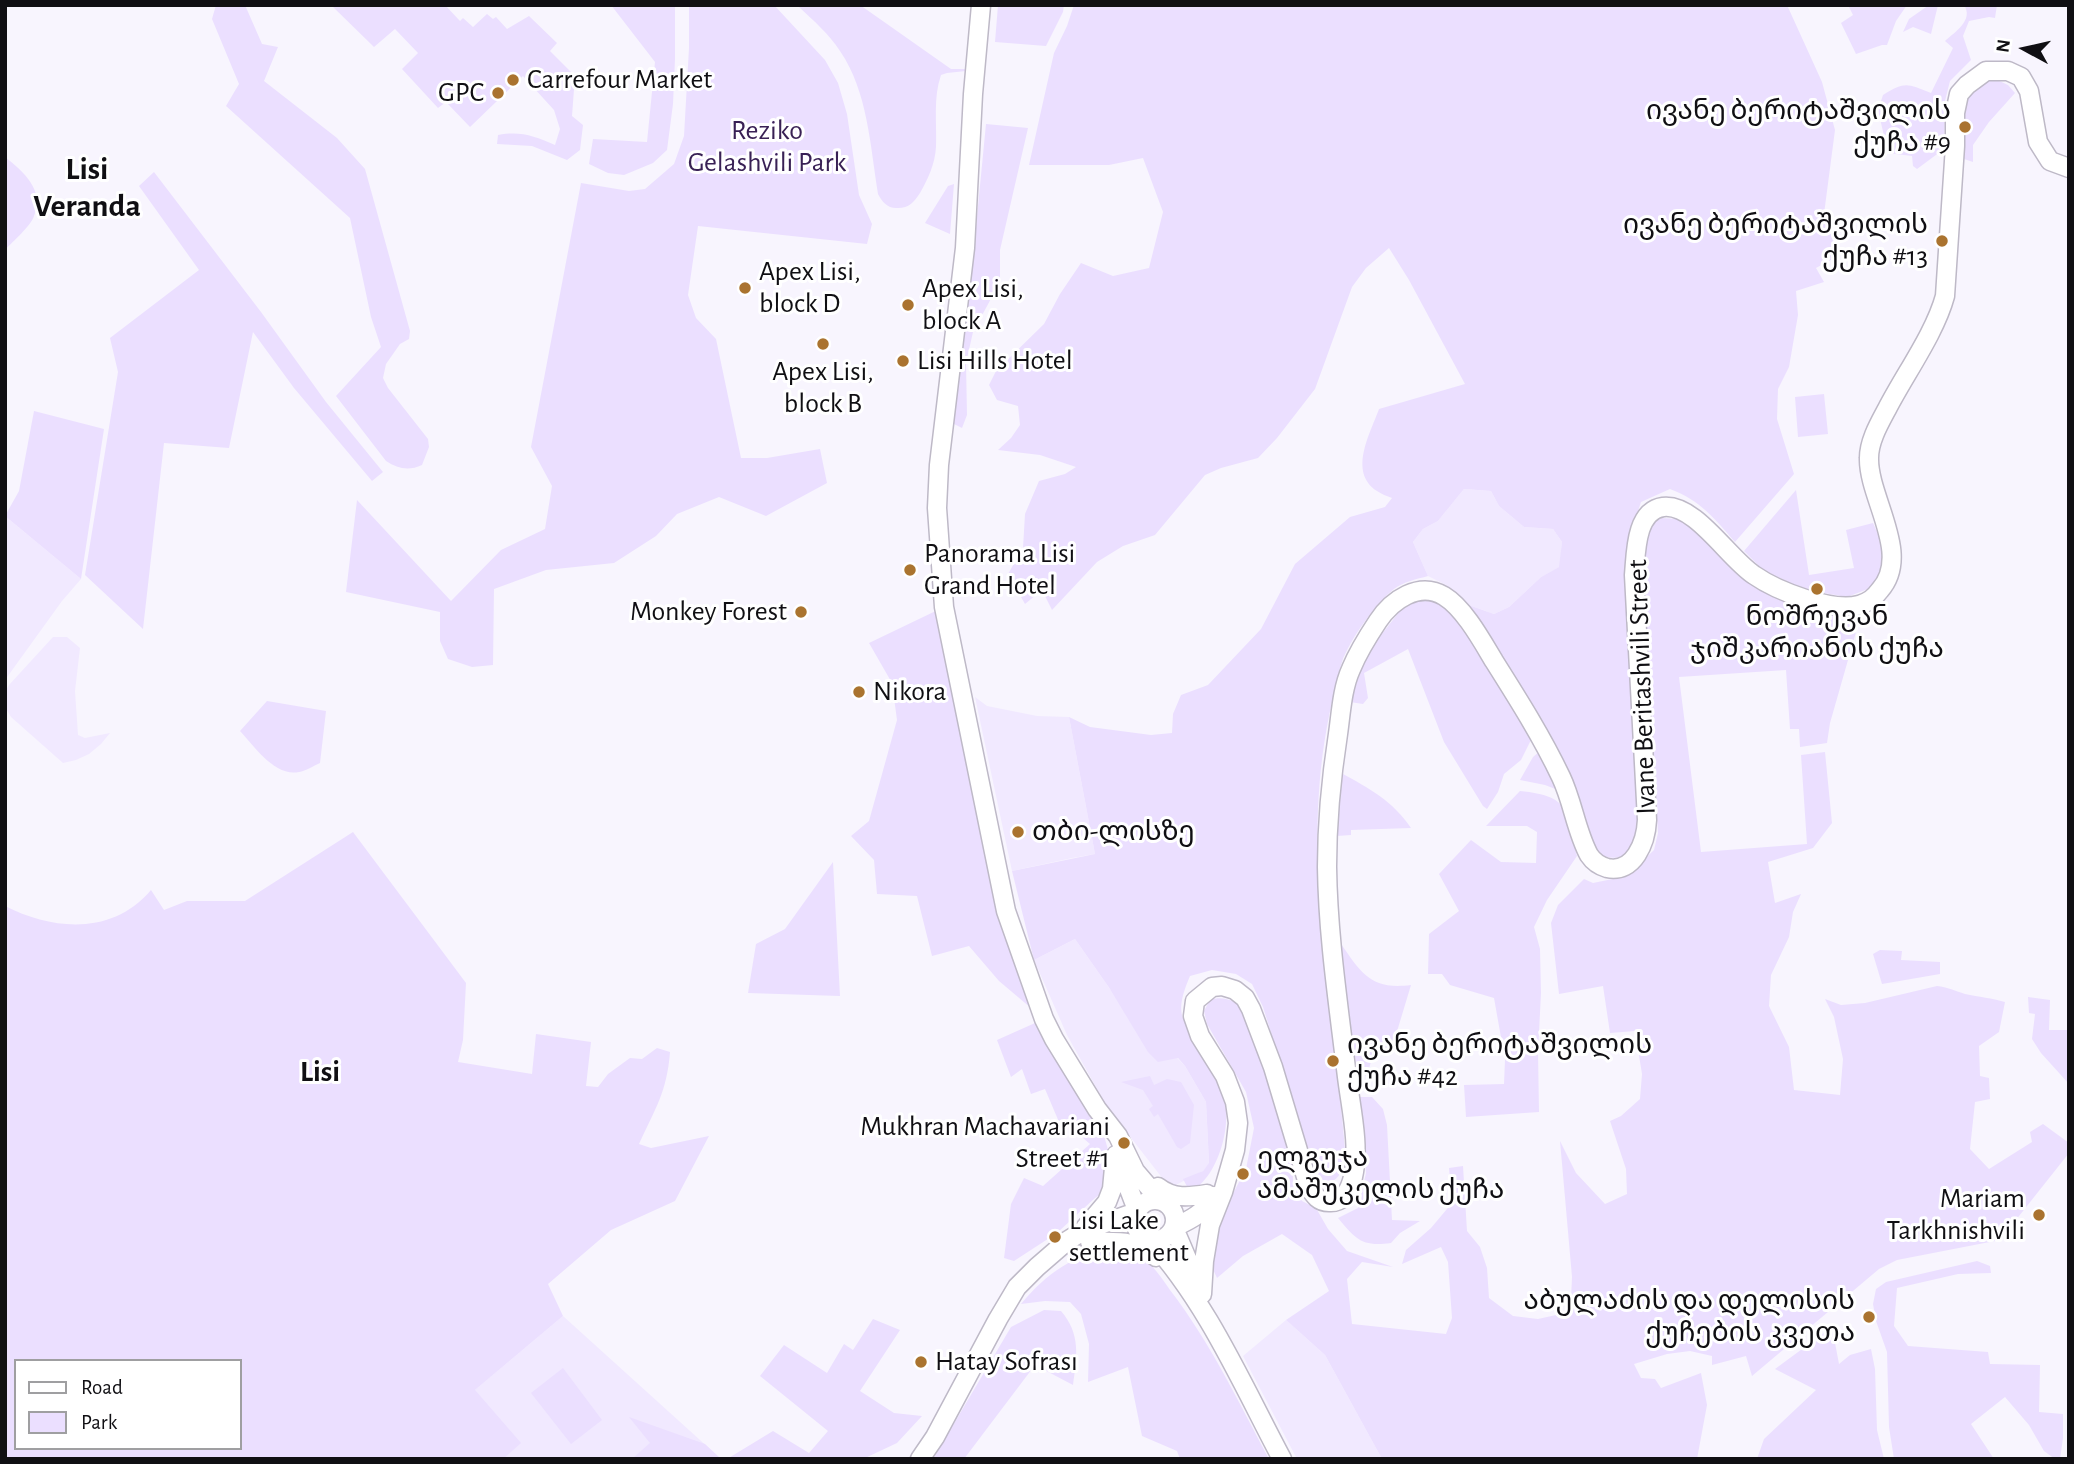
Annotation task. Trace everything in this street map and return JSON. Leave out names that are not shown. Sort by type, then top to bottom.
[{"type":"main road","points":[[981,5],[973,94],[965,248],[939,464],[937,508],[944,607],[1006,911],[1044,1019],[1121,1154],[1137,1211],[1135,1224],[1200,1300]]},
{"type":"main road","name":"Ivane Beritashvili Street","points":[[1228,1168],[1238,1135],[1236,1102],[1200,1036],[1193,1016],[1195,1001],[1212,987],[1222,986],[1235,990],[1245,998],[1251,1009],[1273,1067],[1309,1186],[1316,1198],[1326,1203],[1337,1202],[1346,1195],[1353,1178],[1354,1134],[1335,975],[1327,836],[1342,702],[1350,671],[1379,619],[1399,599],[1421,590],[1443,596],[1456,606],[1478,636],[1540,736],[1562,779],[1590,858],[1602,867],[1615,869],[1628,864],[1641,849],[1647,820],[1634,575],[1637,544],[1646,516],[1659,507],[1673,507],[1687,513],[1754,575],[1791,594],[1839,606],[1856,606],[1870,601],[1889,579],[1892,566],[1891,544],[1868,461],[1870,445],[1896,391],[1939,315],[1945,296],[1955,113],[1959,94],[1986,71],[2008,71],[2021,77],[2029,92],[2038,142],[2050,161],[2069,168]]},
{"type":"main road","points":[[1121,1154],[1169,1195],[1181,1197],[1208,1194]]},
{"type":"main road","points":[[1121,1154],[1174,1211],[1174,1227],[1209,1322],[1282,1459]]},
{"type":"main road","points":[[1087,1236],[1107,1202],[1121,1154]]},
{"type":"main road","points":[[920,1459],[935,1437],[1017,1287],[1037,1267],[1049,1257],[1137,1211],[1146,1202],[1188,1204],[1208,1194],[1228,1168]]},
{"type":"main road","points":[[1087,1236],[1163,1238],[1174,1227],[1197,1217],[1206,1209],[1228,1168]]},
{"type":"main road","points":[[1200,1300],[1210,1225],[1223,1192],[1228,1168]]},
{"type":"main road","points":[[1087,1236],[1142,1246],[1155,1255],[1200,1300]]},
{"type":"shaded area","points":[[1464,489],[1491,491],[1499,506],[1524,527],[1553,529],[1562,542],[1560,567],[1541,577],[1509,607],[1494,614],[1463,603],[1446,585],[1428,576],[1413,542],[1423,529],[1438,521]]},
{"type":"shaded area","points":[[5,516],[81,579],[5,680]]},
{"type":"shaded area","points":[[53,637],[67,637],[80,648],[75,691],[78,735],[85,738],[110,733],[89,754],[63,763],[11,717],[5,707],[5,692],[9,685]]},
{"type":"shaded area","points":[[975,697],[987,706],[1037,716],[1069,717],[1095,854],[1012,871]]},
{"type":"shaded area","points":[[1075,939],[1110,989],[1185,1066],[1206,1102],[1209,1164],[1203,1171],[1170,1188],[1107,1107],[1067,1035],[1034,960]]},
{"type":"shaded area","points":[[563,1316],[721,1459],[395,1457]]},
{"type":"shaded area","points":[[1286,1320],[1325,1355],[1382,1459],[1297,1459],[1243,1356]]},
{"type":"green space","points":[[216,5],[245,5],[262,44],[278,47],[264,81],[337,138],[365,169],[410,331],[409,339],[400,344],[386,364],[383,378],[428,439],[429,447],[422,465],[404,468],[386,461],[336,396],[381,347],[371,317],[350,218],[226,106],[239,84],[212,19]]},
{"type":"green space","points":[[331,5],[445,5],[460,21],[463,18],[473,27],[487,14],[493,19],[496,17],[507,29],[529,16],[557,43],[550,51],[575,76],[572,116],[583,125],[580,150],[567,160],[532,146],[497,144],[498,135],[521,134],[555,145],[560,129],[554,110],[523,76],[470,127],[446,102],[438,108],[402,69],[418,53],[395,29],[374,47]]},
{"type":"green space","points":[[611,5],[675,5],[673,104],[667,150],[653,163],[624,175],[608,173],[589,164],[593,139],[647,142],[655,62]]},
{"type":"green space","name":"Reziko Gelashvili Park","points":[[689,5],[774,5],[825,60],[838,83],[847,114],[859,195],[872,224],[867,244],[698,226],[688,295],[696,318],[716,339],[741,458],[767,458],[820,449],[827,483],[766,516],[719,497],[677,514],[656,536],[614,563],[546,570],[494,589],[493,665],[472,667],[448,659],[440,641],[440,612],[346,592],[357,500],[451,601],[501,550],[545,529],[552,486],[531,447],[581,183],[629,191],[645,189],[674,164],[684,136]]},
{"type":"green space","points":[[800,5],[860,5],[951,69],[967,69],[941,75],[936,102],[934,159],[920,193],[908,206],[888,206],[878,194],[857,84],[836,45]]},
{"type":"green space","points":[[998,5],[1064,5],[1046,46],[995,42]]},
{"type":"green space","points":[[1074,5],[1787,5],[1822,82],[1835,130],[1824,214],[1838,256],[1816,268],[1824,282],[1796,291],[1798,315],[1789,367],[1778,389],[1777,419],[1794,474],[1735,542],[1714,518],[1681,493],[1670,489],[1641,502],[1631,532],[1640,830],[1630,850],[1614,858],[1598,854],[1566,766],[1552,738],[1463,603],[1494,614],[1509,607],[1541,577],[1559,567],[1562,542],[1553,529],[1524,527],[1499,506],[1491,491],[1464,489],[1438,521],[1423,529],[1413,542],[1428,576],[1402,584],[1387,595],[1364,623],[1346,653],[1337,680],[1322,756],[1318,813],[1322,930],[1346,1161],[1339,1176],[1328,1182],[1317,1180],[1263,1007],[1252,984],[1236,974],[1212,970],[1190,976],[1181,1008],[1190,1034],[1221,1085],[1225,1098],[1226,1128],[1210,1173],[1190,1192],[1183,1179],[1203,1171],[1209,1163],[1206,1102],[1178,1058],[1158,1062],[1148,1052],[1110,989],[1075,939],[1034,960],[1012,871],[1095,854],[1069,717],[1090,727],[1151,735],[1172,733],[1173,714],[1181,695],[1208,685],[1261,629],[1295,564],[1350,517],[1385,507],[1392,498],[1377,491],[1368,483],[1364,474],[1364,452],[1379,409],[1465,384],[1389,248],[1366,268],[1352,287],[1315,389],[1258,458],[1205,475],[1155,535],[1123,546],[1097,562],[1052,610],[1044,594],[1036,595],[1025,604],[1008,574],[1023,548],[1025,514],[1039,481],[1065,474],[1076,467],[1040,455],[998,450],[1020,425],[1018,406],[997,400],[989,385],[996,371],[1044,324],[1081,263],[1113,276],[1149,268],[1163,212],[1143,158],[1109,165],[1029,165],[1054,53]]},
{"type":"green space","points":[[1848,5],[1907,5],[1896,21],[1887,45],[1856,54],[1841,23],[1853,15]]},
{"type":"green space","points":[[1929,5],[1938,5],[1931,34],[1913,27],[1903,32],[1909,19]]},
{"type":"green space","points":[[1964,5],[1997,5],[1995,18],[1969,21],[1963,36],[1971,60],[1950,81],[1945,101],[1944,149],[1917,169],[1913,166],[1912,156],[1888,153],[1878,110],[1883,95],[1902,86],[1907,85],[1931,93],[1953,48],[1945,41],[1958,30],[1967,16]]},
{"type":"green space","points":[[1995,79],[2008,85],[2015,93],[1973,145],[1973,162],[1961,158],[1965,103],[1978,86]]},
{"type":"green space","points":[[986,124],[1028,128],[1000,250],[1000,282],[973,332],[966,363],[967,415],[962,428],[952,423]]},
{"type":"green space","points":[[5,157],[19,168],[30,182],[37,198],[37,207],[29,224],[5,250]]},
{"type":"green space","points":[[154,172],[326,402],[383,472],[372,481],[294,388],[253,332],[229,448],[164,443],[143,629],[85,575],[118,372],[110,338],[199,270],[139,186]]},
{"type":"green space","points":[[954,184],[950,234],[925,223],[948,186]]},
{"type":"green space","points":[[1824,394],[1828,434],[1798,437],[1795,397]]},
{"type":"green space","points":[[34,411],[104,429],[81,579],[5,516],[19,491]]},
{"type":"green space","points":[[1796,490],[1809,575],[1854,568],[1846,530],[1873,523],[1882,543],[1883,560],[1880,575],[1868,589],[1847,597],[1795,585],[1763,570],[1744,551]]},
{"type":"green space","points":[[1662,518],[1680,519],[1770,596],[1821,611],[1860,618],[1830,723],[1827,743],[1800,747],[1799,729],[1790,729],[1786,670],[1679,677],[1701,852],[1807,844],[1801,755],[1825,752],[1832,823],[1813,848],[1768,862],[1775,903],[1801,894],[1793,912],[1789,937],[1771,975],[1769,1006],[1789,1047],[1794,1090],[1840,1095],[1843,1059],[1834,1017],[1825,999],[1841,1005],[1865,1003],[1937,986],[1944,987],[2005,1002],[1999,1032],[1979,1046],[1980,1076],[1989,1078],[1990,1099],[1975,1102],[1970,1149],[1989,1169],[2032,1142],[2030,1132],[2043,1124],[2069,1143],[2069,1153],[2000,1240],[1897,1260],[1879,1269],[1752,1376],[1746,1356],[1712,1365],[1712,1356],[1690,1351],[1667,1354],[1634,1364],[1641,1378],[1655,1379],[1661,1388],[1701,1373],[1707,1405],[1697,1459],[1382,1459],[1325,1355],[1286,1320],[1329,1291],[1312,1255],[1282,1234],[1243,1256],[1217,1278],[1211,1265],[1221,1216],[1246,1169],[1254,1128],[1246,1092],[1207,1024],[1204,1011],[1210,1000],[1218,998],[1231,1000],[1241,1008],[1268,1071],[1292,1151],[1293,1182],[1302,1201],[1316,1208],[1328,1229],[1347,1251],[1393,1267],[1362,1262],[1347,1279],[1352,1324],[1446,1334],[1452,1318],[1448,1262],[1441,1247],[1402,1264],[1406,1250],[1431,1228],[1452,1203],[1449,1168],[1463,1166],[1467,1231],[1480,1247],[1487,1268],[1489,1298],[1513,1316],[1538,1319],[1565,1313],[1571,1300],[1572,1277],[1560,1141],[1576,1173],[1605,1204],[1627,1194],[1626,1169],[1610,1121],[1621,1116],[1640,1099],[1642,1074],[1635,1031],[1610,1033],[1603,986],[1559,994],[1551,923],[1558,905],[1584,879],[1593,883],[1627,876],[1654,850],[1658,833],[1643,595],[1643,546],[1651,524]]},
{"type":"green space","points":[[1420,600],[1432,601],[1452,612],[1487,657],[1533,736],[1521,760],[1504,774],[1498,792],[1487,809],[1444,742],[1408,649],[1364,673],[1368,698],[1363,704],[1350,702],[1367,653],[1403,607]]},
{"type":"green space","points":[[944,607],[1006,911],[1044,1019],[999,981],[969,946],[932,956],[917,896],[877,894],[874,860],[851,836],[869,821],[897,720],[892,683],[869,643]]},
{"type":"green space","points":[[267,701],[326,711],[320,763],[299,772],[282,770],[266,759],[240,731]]},
{"type":"green space","points":[[1540,751],[1558,790],[1520,780],[1533,757]]},
{"type":"green space","points":[[1341,773],[1388,803],[1411,828],[1351,830],[1351,835],[1337,836],[1337,799]]},
{"type":"green space","points":[[1520,791],[1549,797],[1564,808],[1577,856],[1547,900],[1534,927],[1540,949],[1539,1112],[1466,1117],[1464,1085],[1504,1084],[1505,1060],[1494,998],[1450,985],[1442,974],[1428,974],[1429,934],[1459,911],[1439,874],[1471,840],[1501,862],[1536,863],[1537,832],[1527,826],[1486,826]]},
{"type":"green space","points":[[353,832],[466,983],[463,1040],[458,1062],[532,1074],[536,1034],[591,1042],[586,1086],[598,1087],[608,1074],[630,1058],[642,1059],[657,1048],[670,1052],[659,1100],[639,1144],[651,1148],[709,1136],[675,1201],[611,1230],[548,1284],[563,1316],[475,1390],[521,1443],[503,1459],[5,1459],[5,906],[43,920],[82,924],[119,915],[136,905],[151,890],[164,910],[187,901],[245,901]]},
{"type":"green space","points":[[833,862],[840,996],[748,993],[756,944],[785,929]]},
{"type":"green space","points":[[1341,944],[1369,978],[1386,985],[1411,985],[1392,1048],[1375,1047],[1367,1076],[1360,1073],[1352,1042],[1346,1009]]},
{"type":"green space","points":[[1880,950],[1902,951],[1901,960],[1940,962],[1940,974],[1882,984],[1873,954]]},
{"type":"green space","points":[[2028,997],[2050,1000],[2049,1030],[2069,1030],[2069,1084],[2032,1039],[2035,1014],[2029,1013]]},
{"type":"green space","points":[[1044,1019],[1100,1122],[1111,1160],[1108,1189],[1057,1233],[1014,1261],[1004,1258],[1011,1204],[1024,1178],[1043,1186],[1090,1144],[1068,1125],[1059,1122],[1045,1089],[1031,1094],[1022,1069],[1011,1077],[997,1040]]},
{"type":"green space","points":[[1150,1076],[1154,1085],[1167,1079],[1181,1082],[1194,1105],[1190,1143],[1181,1149],[1177,1147],[1158,1114],[1154,1117],[1149,1109],[1153,1106],[1143,1090],[1121,1082]]},
{"type":"green space","points":[[1360,1097],[1372,1097],[1383,1109],[1387,1125],[1392,1220],[1420,1221],[1400,1233],[1391,1243],[1373,1244],[1360,1240],[1338,1218],[1358,1208],[1366,1173]]},
{"type":"green space","points":[[1116,1249],[1141,1257],[1164,1281],[1211,1351],[1269,1459],[1180,1459],[1177,1451],[1142,1436],[1128,1367],[1088,1382],[1089,1344],[1081,1314],[1070,1302],[1021,1304],[1062,1266],[1087,1255]]},
{"type":"green space","points":[[1977,1261],[1990,1266],[1991,1273],[1958,1274],[1897,1288],[1894,1326],[1908,1346],[1988,1352],[1990,1364],[2040,1365],[2039,1412],[2063,1414],[2060,1459],[2055,1459],[2044,1451],[2029,1425],[2005,1397],[1971,1424],[1994,1459],[1894,1459],[1889,1427],[1887,1352],[1873,1304],[1876,1289],[1886,1282]]},
{"type":"green space","points":[[1044,1310],[1061,1311],[1072,1328],[1076,1346],[1073,1385],[1035,1365],[964,1459],[933,1459],[1011,1327]]},
{"type":"green space","points":[[873,1319],[900,1330],[860,1391],[894,1413],[922,1416],[897,1443],[863,1459],[727,1459],[773,1431],[809,1453],[828,1431],[760,1376],[784,1345],[827,1373],[844,1344],[853,1350]]},
{"type":"green space","points":[[1832,1327],[1839,1364],[1850,1355],[1871,1349],[1875,1369],[1877,1430],[1884,1459],[1757,1459],[1764,1439],[1816,1390],[1775,1369]]},
{"type":"green space","points":[[563,1368],[602,1420],[571,1444],[531,1393]]},
{"type":"green space","points":[[629,1417],[705,1444],[721,1459],[632,1459],[650,1443]]},
{"type":"place","name":"Carrefour Market","points":[[513,80]]},
{"type":"place","name":"GPC","points":[[498,93]]},
{"type":"place","name":"ივანე ბერიტაშვილის ქუჩა #9","points":[[1965,127]]},
{"type":"place","name":"ივანე ბერიტაშვილის ქუჩა #13","points":[[1942,241]]},
{"type":"place","name":"Apex Lisi, block D","points":[[745,288]]},
{"type":"place","name":"Apex Lisi, block A","points":[[908,305]]},
{"type":"place","name":"Apex Lisi, block B","points":[[823,344]]},
{"type":"place","name":"Lisi Hills Hotel","points":[[903,361]]},
{"type":"place","name":"Panorama Lisi Grand Hotel","points":[[910,570]]},
{"type":"place","name":"ნოშრევან ჯიშკარიანის ქუჩა","points":[[1817,589]]},
{"type":"place","name":"Monkey Forest","points":[[801,612]]},
{"type":"place","name":"Nikora","points":[[859,692]]},
{"type":"place","name":"თბი-ლისზე","points":[[1018,832]]},
{"type":"place","name":"ივანე ბერიტაშვილის ქუჩა #42","points":[[1333,1061]]},
{"type":"place","name":"Mukhran Machavariani Street #1","points":[[1124,1143]]},
{"type":"place","name":"ელგუჯა ამაშუკელის ქუჩა","points":[[1243,1174]]},
{"type":"place","name":"Mariam Tarkhnishvili","points":[[2039,1215]]},
{"type":"place","name":"Lisi Lake settlement","points":[[1055,1237]]},
{"type":"place","name":"აბულაძის და დელისის ქუჩების კვეთა","points":[[1869,1317]]},
{"type":"place","name":"Hatay Sofrası","points":[[921,1362]]},
{"type":"district","name":"Lisi Veranda","points":[[87,188]]},
{"type":"district","name":"Lisi","points":[[320,1072]]}]
